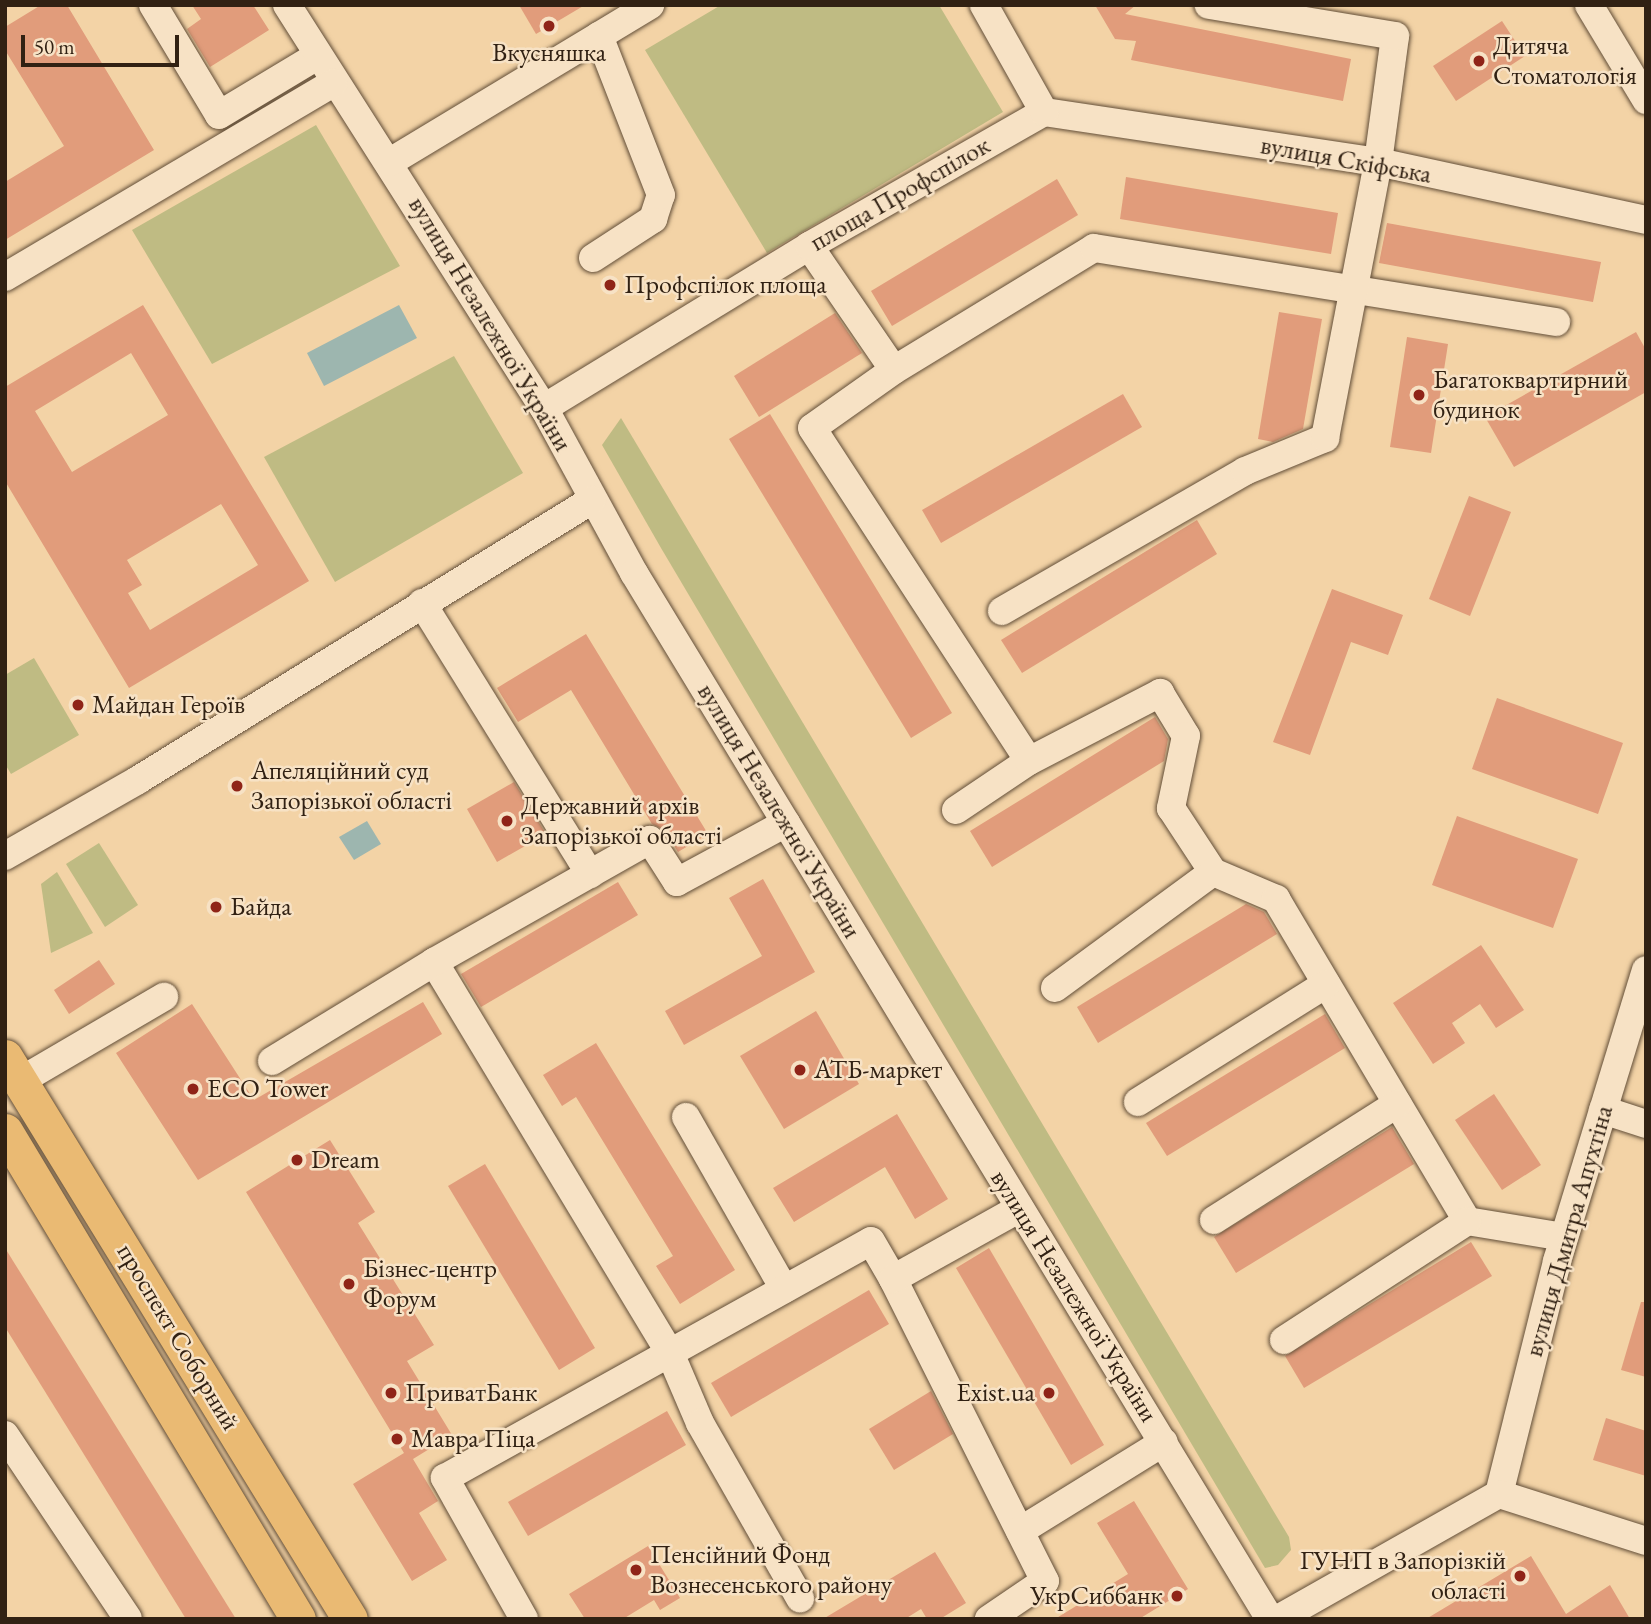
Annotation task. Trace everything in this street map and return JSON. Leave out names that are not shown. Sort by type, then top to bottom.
[{"type":"main road","name":"проспект Соборний","points":[[10,1075],[350,1619]]},
{"type":"main road","name":"проспект Соборний","points":[[5,1131],[298,1619]]},
{"type":"street","points":[[153,5],[219,115],[317,56]]},
{"type":"street","name":"вулиця Незалежної України","points":[[287,5],[332,83],[390,162],[544,408],[592,500],[1270,1619]]},
{"type":"street","points":[[390,162],[650,5]]},
{"type":"street","points":[[984,5],[1044,112]]},
{"type":"street","points":[[1002,611],[1245,471],[1325,438],[1378,162],[1395,36],[1209,5]]},
{"type":"street","points":[[1589,5],[1646,100]]},
{"type":"street","points":[[593,258],[653,219],[661,195],[599,36]]},
{"type":"street","points":[[5,277],[332,83]]},
{"type":"street","name":"вулиця Скіфська","points":[[1044,112],[1378,162],[1646,220]]},
{"type":"street","name":"площа Профспілок","points":[[544,408],[809,246],[1044,112]]},
{"type":"street","points":[[809,246],[894,370]]},
{"type":"street","points":[[1029,761],[812,428],[894,370],[1094,248],[1556,322]]},
{"type":"street","points":[[5,856],[138,780],[592,500]]},
{"type":"street","points":[[422,603],[590,874]]},
{"type":"street","points":[[956,810],[1029,761],[1160,693],[1186,736],[1171,808],[1213,872],[1276,899],[1467,1222]]},
{"type":"street","points":[[272,1061],[434,962],[650,840],[677,882],[786,823]]},
{"type":"street","points":[[1055,988],[1213,872]]},
{"type":"street","points":[[434,962],[670,1353],[700,1423],[800,1598]]},
{"type":"street","name":"вулиця Дмитра Апухтіна","points":[[1499,1494],[1564,1237],[1646,970]]},
{"type":"street","points":[[1138,1102],[1326,984]]},
{"type":"street","points":[[10,1075],[164,997]]},
{"type":"street","points":[[1214,1220],[1397,1104]]},
{"type":"street","points":[[1603,1110],[1646,1124]]},
{"type":"street","points":[[686,1118],[784,1289]]},
{"type":"street","points":[[892,1279],[1020,1208]]},
{"type":"street","points":[[1284,1340],[1467,1222],[1564,1237]]},
{"type":"street","points":[[524,1619],[445,1478],[871,1241],[1045,1581],[989,1619]]},
{"type":"street","points":[[5,1435],[128,1619]]},
{"type":"street","points":[[1020,1531],[1164,1442]]},
{"type":"street","points":[[1278,1619],[1499,1494],[1646,1541]]},
{"type":"shaded area","points":[[721,5],[939,5],[1003,112],[767,253],[645,50]]},
{"type":"shaded area","points":[[316,125],[400,266],[212,364],[132,230]]},
{"type":"shaded area","points":[[454,356],[523,473],[335,582],[264,457]]},
{"type":"shaded area","points":[[621,418],[1289,1537],[1291,1550],[1278,1565],[1265,1568],[602,445]]},
{"type":"shaded area","points":[[34,658],[79,735],[11,774],[5,764],[5,675]]},
{"type":"shaded area","points":[[99,843],[138,905],[105,927],[66,864]]},
{"type":"shaded area","points":[[57,872],[93,933],[51,953],[41,884]]},
{"type":"water","points":[[399,305],[417,338],[324,386],[307,353]]},
{"type":"water","points":[[367,821],[381,844],[354,860],[339,837]]},
{"type":"building","points":[[41,5],[67,5],[154,150],[5,240],[5,182],[64,146],[5,50],[5,27]]},
{"type":"building","points":[[192,5],[253,5],[269,30],[210,67],[187,29],[201,19]]},
{"type":"building","points":[[519,5],[585,5],[536,34]]},
{"type":"building","points":[[1095,5],[1136,5],[1125,14],[1351,59],[1343,101],[1131,60],[1136,41],[1115,39]]},
{"type":"building","name":"Дитяча Стоматологія","points":[[1502,21],[1525,56],[1456,101],[1433,66]]},
{"type":"building","points":[[1126,177],[1338,213],[1331,254],[1120,219]]},
{"type":"building","points":[[1057,179],[1078,215],[892,326],[871,291]]},
{"type":"building","points":[[1387,223],[1601,262],[1593,302],[1379,263]]},
{"type":"building","points":[[143,305],[309,581],[129,688],[5,481],[5,387]],"holes":[[[131,353],[168,415],[72,472],[35,411]],[[221,504],[258,565],[150,630],[128,593],[142,585],[127,560]]]},
{"type":"building","points":[[1279,312],[1322,319],[1303,429],[1273,442],[1258,439]]},
{"type":"building","points":[[835,313],[862,353],[759,417],[734,376]]},
{"type":"building","points":[[1636,332],[1646,350],[1646,392],[1514,467],[1485,417]]},
{"type":"building","name":"Багатоквартирний будинок","points":[[1407,337],[1448,344],[1431,453],[1390,447]]},
{"type":"building","points":[[1123,394],[1142,427],[941,543],[922,510]]},
{"type":"building","points":[[770,414],[952,713],[911,738],[729,439]]},
{"type":"building","points":[[1469,496],[1511,512],[1470,616],[1429,599]]},
{"type":"building","points":[[1197,520],[1217,554],[1022,673],[1001,640]]},
{"type":"building","points":[[1332,589],[1403,615],[1388,655],[1351,642],[1310,755],[1273,742]]},
{"type":"building","points":[[586,634],[708,834],[678,852],[664,830],[652,824],[571,690],[518,722],[497,688]]},
{"type":"building","points":[[1497,698],[1623,743],[1598,814],[1472,769]]},
{"type":"building","points":[[1155,717],[1168,739],[1164,761],[992,867],[970,831]]},
{"type":"building","name":"Державний архів Запорізької області","points":[[514,782],[546,834],[497,862],[467,809]]},
{"type":"building","points":[[1457,816],[1578,859],[1553,928],[1432,885]]},
{"type":"building","points":[[763,879],[815,972],[684,1045],[665,1011],[762,956],[729,898]]},
{"type":"building","points":[[618,882],[638,915],[481,1007],[461,974]]},
{"type":"building","points":[[1246,904],[1264,912],[1277,934],[1098,1043],[1077,1007]]},
{"type":"building","points":[[1481,945],[1524,1010],[1496,1028],[1480,1004],[1452,1023],[1465,1043],[1433,1064],[1393,1003]]},
{"type":"building","points":[[99,960],[115,984],[69,1014],[54,990]]},
{"type":"building","name":"ECO Tower","points":[[423,1002],[442,1034],[198,1180],[116,1053],[192,1004],[254,1100]]},
{"type":"building","name":"АТБ-маркет","points":[[816,1011],[859,1084],[784,1129],[740,1056]]},
{"type":"building","points":[[1325,1014],[1345,1048],[1167,1156],[1146,1123]]},
{"type":"building","points":[[596,1043],[735,1270],[680,1304],[656,1266],[673,1256],[576,1097],[562,1106],[543,1075]]},
{"type":"building","points":[[1494,1094],[1541,1165],[1502,1190],[1455,1120]]},
{"type":"building","points":[[897,1114],[948,1199],[915,1219],[885,1167],[794,1222],[773,1188]]},
{"type":"building","points":[[1392,1127],[1414,1164],[1236,1273],[1214,1237]]},
{"type":"building","name":"Бізнес-центр Форум","points":[[330,1140],[375,1212],[358,1223],[434,1345],[407,1361],[452,1435],[413,1459],[438,1501],[419,1513],[447,1560],[412,1581],[353,1484],[404,1453],[246,1192]]},
{"type":"building","points":[[485,1164],[595,1348],[559,1370],[448,1186]]},
{"type":"building","points":[[1471,1242],[1492,1276],[1304,1388],[1285,1356]]},
{"type":"building","points":[[5,1248],[236,1619],[186,1619],[5,1327]]},
{"type":"building","points":[[989,1248],[1104,1445],[1071,1465],[956,1268]]},
{"type":"building","points":[[869,1290],[889,1324],[731,1417],[711,1383]]},
{"type":"building","points":[[1641,1302],[1646,1302],[1646,1377],[1621,1370]]},
{"type":"building","points":[[931,1391],[953,1434],[894,1470],[869,1429]]},
{"type":"building","points":[[667,1411],[686,1445],[528,1536],[508,1502]]},
{"type":"building","points":[[1606,1418],[1646,1431],[1646,1476],[1593,1460]]},
{"type":"building","points":[[1134,1501],[1188,1589],[1139,1619],[1055,1619],[1128,1574],[1097,1523]]},
{"type":"building","name":"Пенсійний Фонд Вознесенського району","points":[[648,1546],[680,1598],[660,1610],[654,1600],[623,1619],[585,1619],[569,1594]]},
{"type":"building","points":[[935,1552],[966,1603],[940,1619],[927,1619],[921,1609],[905,1619],[823,1619]]},
{"type":"building","name":"ГУНП в Запорізкій області","points":[[1531,1556],[1566,1614],[1610,1585],[1630,1619],[1426,1619]]},
{"type":"place","name":"Вкусняшка","points":[[549,26]]},
{"type":"place","name":"Дитяча Стоматологія","points":[[1479,61]]},
{"type":"place","name":"Профспілок площа","points":[[610,285]]},
{"type":"place","name":"Багатоквартирний будинок","points":[[1419,395]]},
{"type":"place","name":"Майдан Героїв","points":[[78,705]]},
{"type":"place","name":"Апеляційний суд Запорізької області","points":[[237,786]]},
{"type":"place","name":"Державний архів Запорізької області","points":[[507,821]]},
{"type":"place","name":"Байда","points":[[216,907]]},
{"type":"place","name":"АТБ-маркет","points":[[800,1070]]},
{"type":"place","name":"ECO Tower","points":[[193,1089]]},
{"type":"place","name":"Dream","points":[[297,1160]]},
{"type":"place","name":"Бізнес-центр Форум","points":[[349,1284]]},
{"type":"place","name":"ПриватБанк","points":[[391,1393]]},
{"type":"place","name":"Exist.ua","points":[[1049,1393]]},
{"type":"place","name":"Мавра Піца","points":[[397,1439]]},
{"type":"place","name":"Пенсійний Фонд Вознесенського району","points":[[636,1570]]},
{"type":"place","name":"ГУНП в Запорізкій області","points":[[1520,1576]]},
{"type":"place","name":"УкрСиббанк","points":[[1177,1596]]}]
